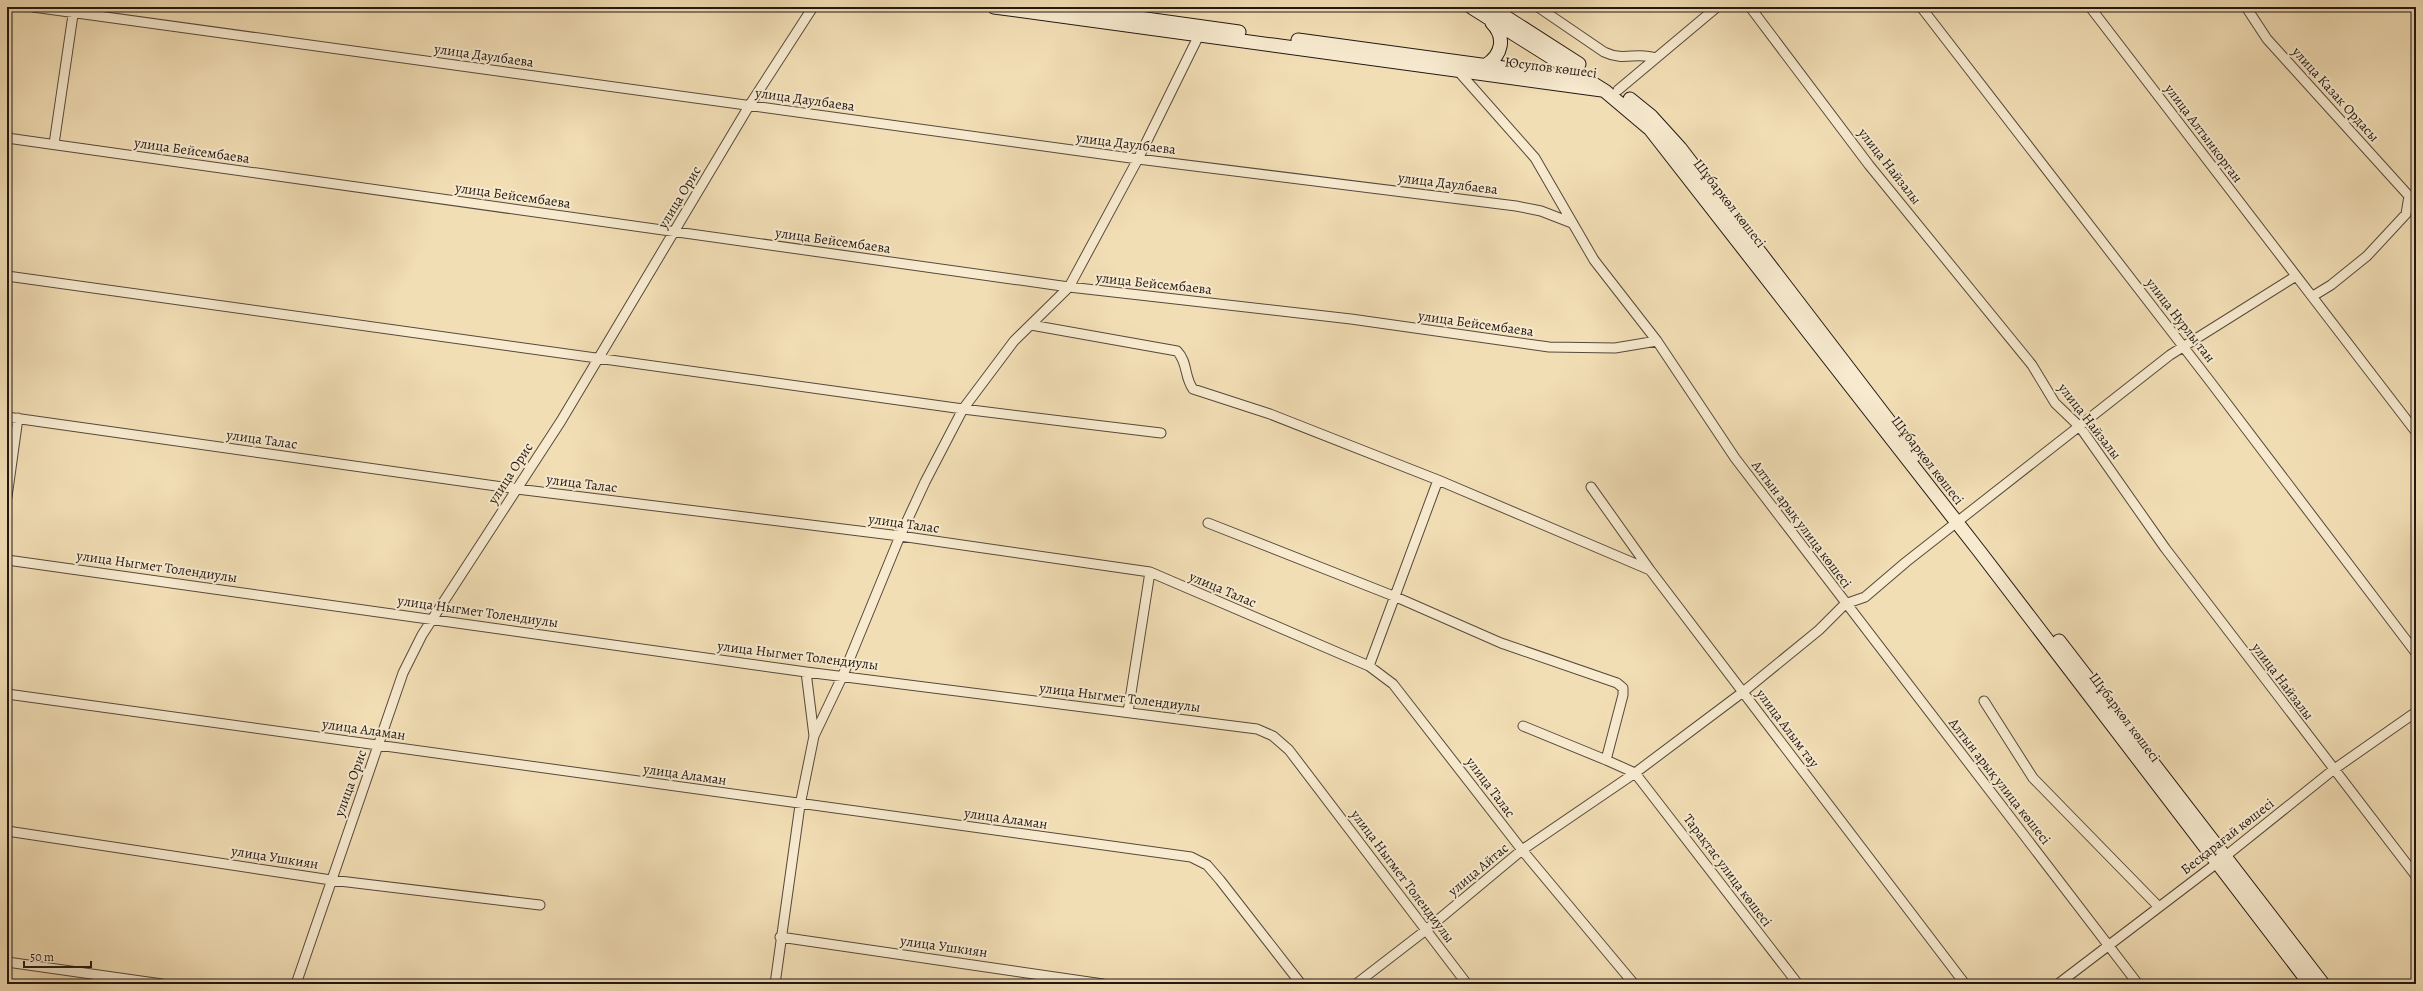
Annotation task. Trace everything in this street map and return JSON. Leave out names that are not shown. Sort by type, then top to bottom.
[{"type":"street","name":"улица Даулбаева","points":[[33,7],[74,10],[749,106],[1138,159],[1516,206],[1541,211],[1572,223]]},
{"type":"street","name":"улица Орис","points":[[296,984],[404,673],[432,619],[517,489],[598,359],[749,106],[813,7]]},
{"type":"street","name":"Юсупов көшесі","points":[[994,7],[1486,65],[1555,75],[1612,90]]},
{"type":"street","name":"Юсупов көшесі","points":[[1060,7],[1200,32],[1459,72],[1612,90]]},
{"type":"street","name":"Шұбаркөл көшесі","points":[[1471,7],[1487,11],[1651,116],[1680,148],[1960,520],[2221,860],[2310,984]]},
{"type":"street","points":[[1538,7],[1615,58],[1643,55],[1656,58]]},
{"type":"street","points":[[1612,90],[1656,58],[1717,7]]},
{"type":"street","name":"улица Найзалы","points":[[1750,7],[1870,165],[2032,365],[2055,403],[2080,427],[2165,548],[2333,770],[2416,876]]},
{"type":"street","name":"улица Нурлы тан","points":[[1921,7],[2184,348],[2416,653]]},
{"type":"street","name":"улица Алтынкорган","points":[[2090,7],[2416,432]]},
{"type":"street","name":"улица Казак Ордасы","points":[[2246,7],[2267,39],[2409,196],[2406,214],[2368,256],[2332,285],[2313,296]]},
{"type":"street","points":[[54,144],[74,10]]},
{"type":"street","points":[[1486,65],[1496,57],[1502,42],[1501,36],[1487,11]]},
{"type":"street","points":[[775,984],[780,937],[800,805],[814,736],[843,675],[900,536],[924,482],[963,409],[1014,341],[1069,287],[1138,159],[1200,32]]},
{"type":"street","name":"Алтын арық улица көшесі","points":[[1459,72],[1535,158],[1594,260],[1657,341],[1735,458],[1845,604],[2138,984]]},
{"type":"street","name":"улица Бейсембаева","points":[[7,138],[1069,287],[1351,319],[1549,347],[1615,348],[1657,341]]},
{"type":"street","points":[[7,276],[963,409],[1161,433]]},
{"type":"street","points":[[1845,604],[1865,597],[1960,520],[2170,355],[2184,348],[2296,276]]},
{"type":"street","points":[[1031,325],[1177,351],[1184,358],[1189,383],[1193,389],[1270,414],[1438,480],[1650,570]]},
{"type":"street","name":"улица Талас","points":[[7,417],[517,489],[900,536],[1150,572],[1369,666],[1393,684],[1522,850],[1634,984]]},
{"type":"street","points":[[7,497],[18,418]]},
{"type":"street","points":[[1369,666],[1396,597],[1438,480]]},
{"type":"street","name":"улица Алым тау","points":[[1591,487],[1650,570],[1965,984]]},
{"type":"street","points":[[1208,523],[1396,597],[1501,643],[1617,683],[1623,688],[1623,695],[1606,760]]},
{"type":"street","name":"улица Ныгмет Толендиулы","points":[[7,560],[806,672],[843,675],[1257,729],[1274,736],[1289,750],[1467,984]]},
{"type":"street","points":[[1128,712],[1150,572]]},
{"type":"street","name":"улица Айтас","points":[[1356,984],[1426,930],[1522,850],[1635,774],[1743,692],[1819,630],[1845,604]]},
{"type":"street","points":[[806,672],[814,736]]},
{"type":"street","name":"улица Аламан","points":[[7,694],[800,805],[1191,857],[1207,865],[1220,880],[1301,984]]},
{"type":"street","points":[[1984,701],[2033,778],[2158,906]]},
{"type":"street","name":"Бесқарағай көшесі","points":[[2058,984],[2158,906],[2221,860],[2333,770],[2416,712]]},
{"type":"street","points":[[1523,726],[1606,760],[1635,774]]},
{"type":"street","name":"Тарақтас улица көшесі","points":[[1635,774],[1798,984]]},
{"type":"street","name":"улица Ушкиян","points":[[7,831],[331,880],[540,905]]},
{"type":"street","name":"Шұбаркөл көшесі","points":[[2221,860],[2323,984]]},
{"type":"street","name":"улица Ушкиян","points":[[780,937],[1103,984]]},
{"type":"street","points":[[7,962],[162,984]]}]
